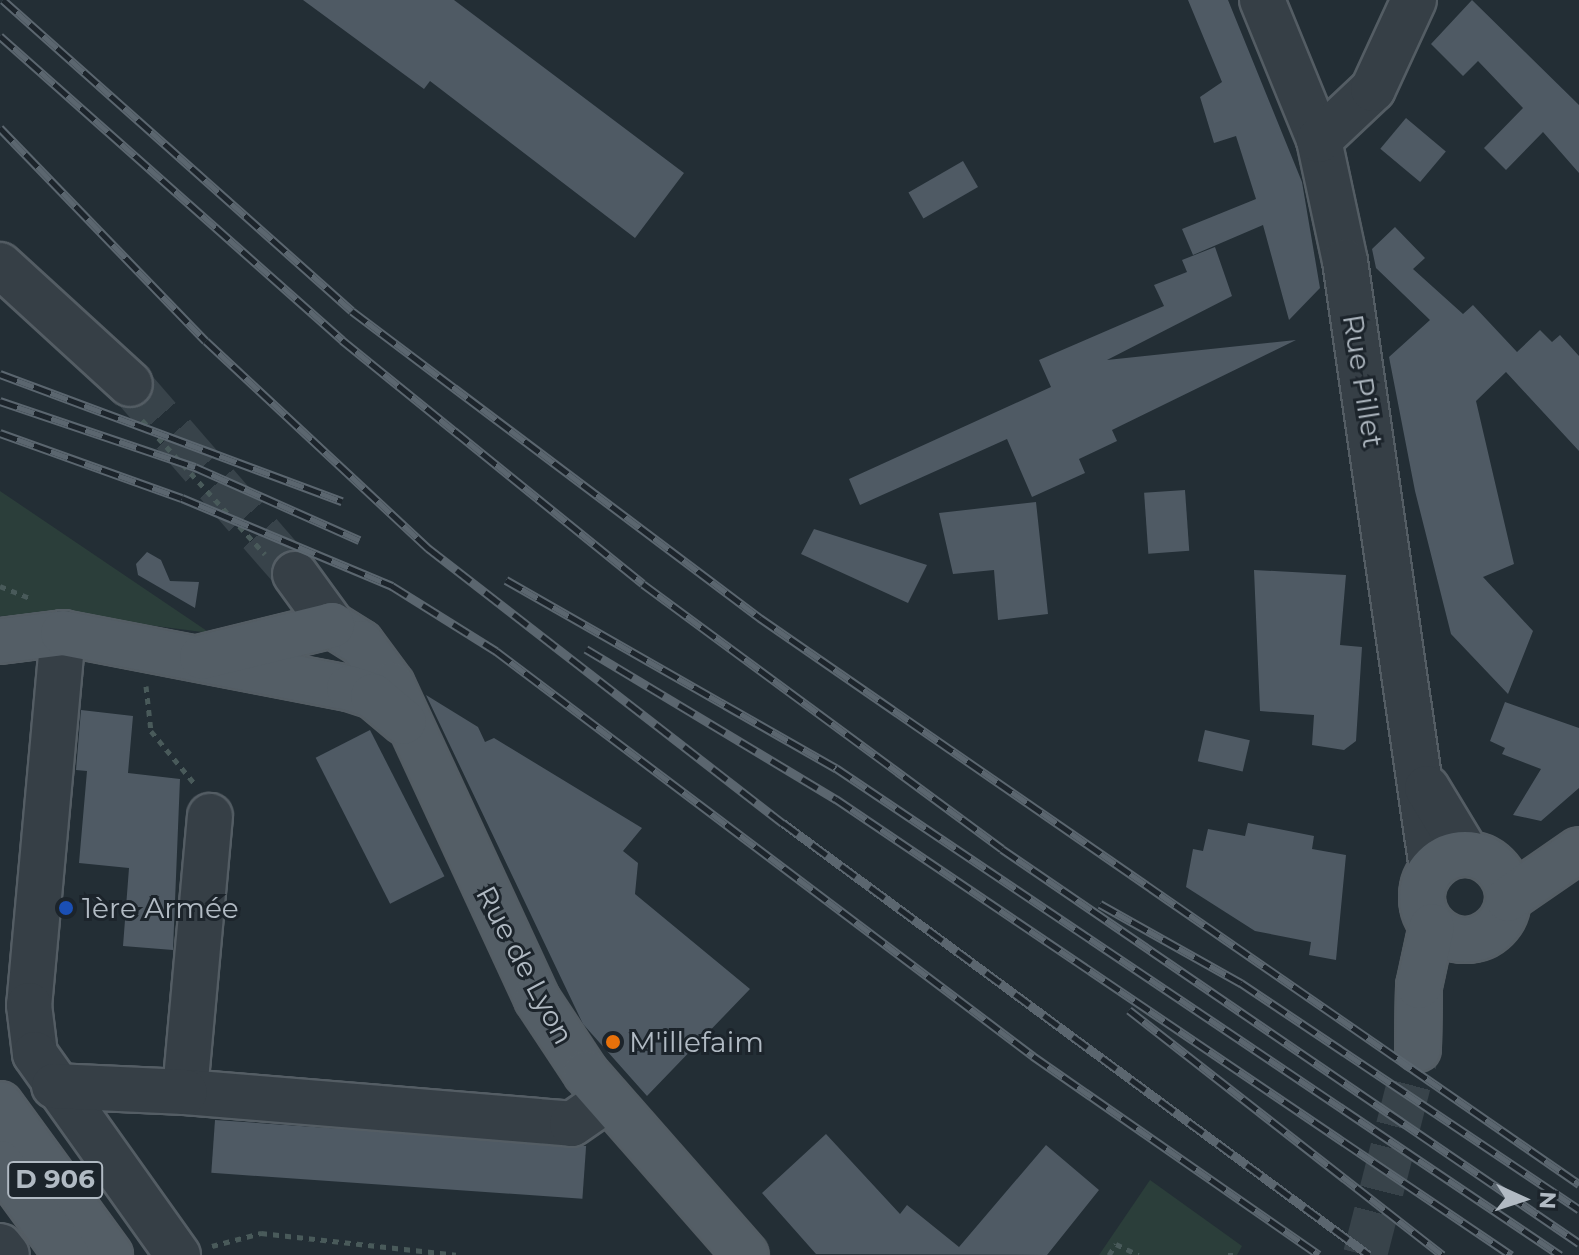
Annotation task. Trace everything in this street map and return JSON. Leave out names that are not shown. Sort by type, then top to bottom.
[{"type":"main road","points":[[168,657],[332,625],[323,656],[294,679]]},
{"type":"main road","name":"Rue de Lyon","points":[[332,625],[361,643],[392,685],[404,722],[537,999],[608,1099],[746,1255]]},
{"type":"main road","points":[[0,641],[63,633]]},
{"type":"main road","name":"Rue de Lyon","points":[[63,633],[168,657],[373,696],[404,722]]},
{"type":"main road","points":[[1475,872],[1494,929],[1448,933],[1421,898],[1475,872],[1565,859]]},
{"type":"main road","name":"D 906","points":[[0,1104],[110,1255]]},
{"type":"main road","name":"D 906","points":[[0,1163],[67,1255]]},
{"type":"street","name":"Rue Pillet","points":[[1262,0],[1319,140],[1350,292],[1417,773],[1475,872]]},
{"type":"street","points":[[1319,140],[1373,89],[1414,0]]},
{"type":"street","points":[[0,265],[135,400]]},
{"type":"street","name":"Rue de Lyon","points":[[284,569],[332,625]]},
{"type":"street","points":[[63,633],[29,1005],[35,1054],[54,1086],[192,1251]]},
{"type":"street","points":[[185,1092],[210,816]]},
{"type":"street","points":[[54,1086],[185,1092],[572,1124],[608,1099]]},
{"type":"street","points":[[0,1246],[7,1255]]},
{"type":"path","points":[[135,400],[284,569]]},
{"type":"path","points":[[168,657],[145,703],[151,731],[187,767],[210,816]]},
{"type":"path","points":[[192,1251],[261,1233],[456,1255]]},
{"type":"path","points":[[1109,1255],[1116,1244],[1139,1255]]},
{"type":"green space","points":[[0,491],[210,633],[63,614],[0,616]]},
{"type":"green space","points":[[1150,1180],[1242,1246],[1237,1255],[1099,1255]]},
{"type":"building","points":[[303,0],[454,0],[684,173],[635,238],[430,81],[424,89]]},
{"type":"building","points":[[1188,0],[1228,0],[1302,182],[1320,288],[1289,320],[1263,225],[1193,255],[1182,229],[1256,199],[1236,136],[1214,143],[1200,97],[1222,82]]},
{"type":"building","points":[[1472,0],[1579,105],[1579,173],[1543,132],[1506,170],[1484,148],[1523,108],[1478,61],[1463,76],[1431,44]]},
{"type":"building","points":[[1406,118],[1446,151],[1420,182],[1380,149]]},
{"type":"building","points":[[963,161],[978,187],[923,218],[908,192]]},
{"type":"building","points":[[1395,227],[1425,258],[1413,269],[1463,314],[1473,305],[1517,352],[1540,330],[1552,342],[1560,335],[1579,356],[1579,451],[1506,372],[1476,401],[1514,564],[1483,577],[1533,631],[1508,694],[1451,634],[1415,491],[1389,357],[1430,320],[1376,268],[1372,249]]},
{"type":"building","points":[[1215,247],[1232,296],[1107,360],[1296,340],[1112,430],[1117,441],[1079,459],[1085,473],[1032,497],[1007,439],[860,505],[849,479],[1051,387],[1039,360],[1164,306],[1154,285],[1187,272],[1182,260]]},
{"type":"building","points":[[1185,490],[1189,551],[1148,554],[1144,493]]},
{"type":"building","points":[[1036,502],[1048,614],[998,620],[994,570],[953,574],[939,513]]},
{"type":"building","points":[[814,529],[927,565],[908,603],[801,554]]},
{"type":"building","points":[[147,552],[161,560],[170,581],[199,582],[195,608],[138,575],[136,564]]},
{"type":"building","points":[[1254,570],[1346,575],[1340,645],[1362,647],[1356,741],[1344,750],[1312,745],[1314,715],[1260,711]]},
{"type":"building","points":[[426,695],[478,727],[485,742],[494,738],[642,828],[623,851],[638,863],[635,894],[750,989],[647,1096],[583,1024]]},
{"type":"building","points":[[1505,702],[1579,728],[1579,788],[1541,821],[1513,815],[1541,769],[1502,754],[1505,748],[1490,741]]},
{"type":"building","points":[[81,710],[133,716],[128,773],[180,779],[173,950],[123,946],[129,868],[79,863],[87,771],[76,770]]},
{"type":"building","points":[[370,730],[444,876],[390,904],[316,758]]},
{"type":"building","points":[[1205,730],[1250,740],[1243,772],[1198,761]]},
{"type":"building","points":[[1248,823],[1314,836],[1312,849],[1346,855],[1336,960],[1309,955],[1311,942],[1255,931],[1186,887],[1193,849],[1203,851],[1208,829],[1245,836]]},
{"type":"building","points":[[215,1120],[586,1146],[582,1199],[211,1173]]},
{"type":"building","points":[[826,1134],[900,1214],[907,1205],[959,1247],[1046,1145],[1099,1190],[1047,1255],[816,1254],[762,1193]]},
{"type":"tunnel","points":[[130,384],[295,574]]},
{"type":"tunnel","points":[[1365,1255],[1418,1049]]},
{"type":"railway","points":[[3,0],[352,311],[760,618],[1579,1184]]},
{"type":"railway","points":[[0,36],[342,340],[643,584],[1002,849],[1579,1243]]},
{"type":"railway","points":[[0,128],[206,341],[428,548],[783,823],[1369,1255]]},
{"type":"railway","points":[[0,374],[342,501]]},
{"type":"railway","points":[[0,401],[195,467],[359,540]]},
{"type":"railway","points":[[0,433],[182,498],[392,586],[496,651],[1033,1056],[1319,1255]]},
{"type":"railway","points":[[506,580],[836,768],[1560,1255]]},
{"type":"railway","points":[[586,649],[836,799],[1511,1255]]},
{"type":"railway","points":[[1100,904],[1241,983],[1579,1209]]},
{"type":"railway","points":[[1129,1010],[1443,1255]]},
{"type":"place","name":"1ère Armée","points":[[66,908]]},
{"type":"place","name":"M'illefaim","points":[[613,1042]]}]
